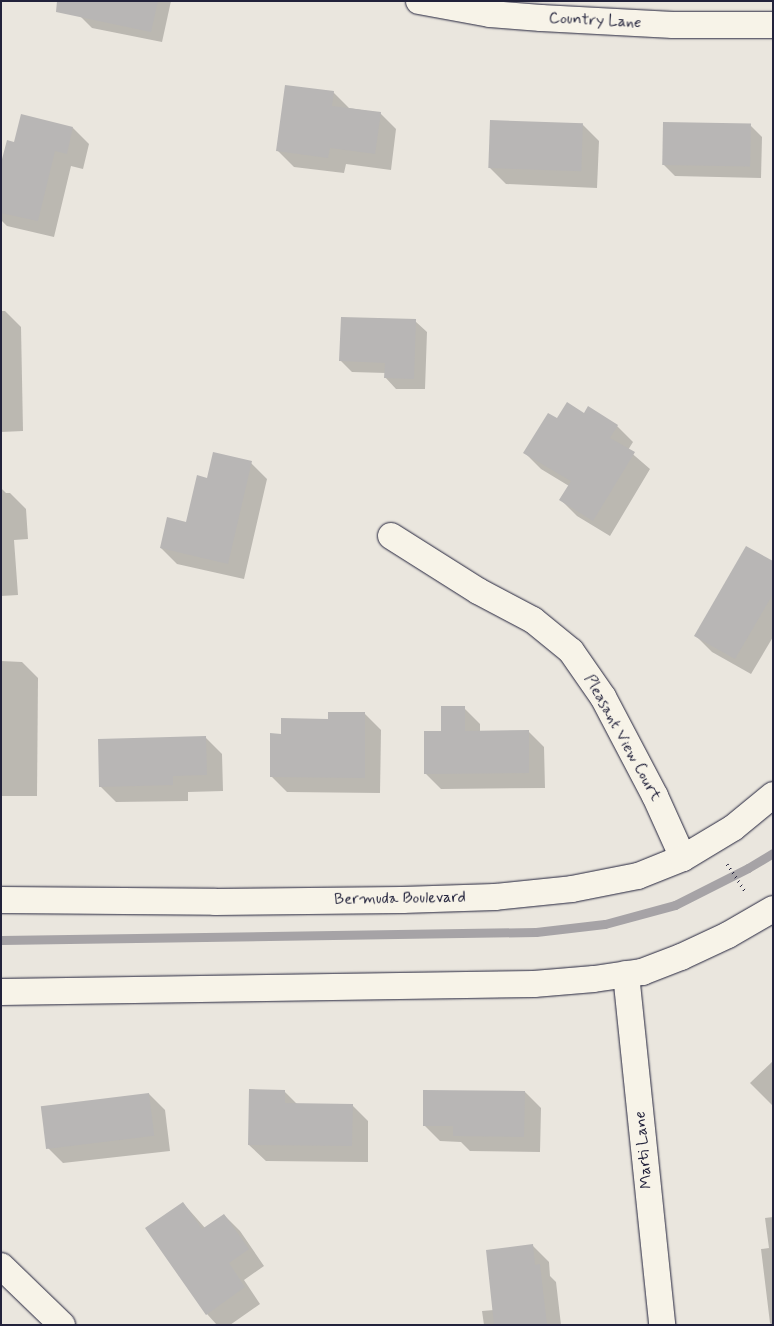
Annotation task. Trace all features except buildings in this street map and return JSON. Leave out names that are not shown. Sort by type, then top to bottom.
[{"type":"street","name":"Country Lane","points":[[419,1],[490,14],[541,18],[673,24],[773,25]]},
{"type":"street","name":"Pleasant View Court","points":[[391,536],[478,591],[533,620],[571,651],[603,697],[655,796],[684,858]]},
{"type":"street","name":"Bermuda Boulevard","points":[[1,900],[225,902],[495,897],[572,889],[638,876],[684,858],[733,828],[773,795]]},
{"type":"street","points":[[1,992],[534,984],[626,974],[642,972],[681,957],[728,935],[762,905]]},
{"type":"street","name":"Marti Lane","points":[[626,974],[662,1325]]},
{"type":"street","points":[[1,1266],[62,1325]]},
{"type":"path","points":[[724,861],[762,905]]},
{"type":"waterway","points":[[1,940],[536,932],[605,924],[675,905],[748,868],[773,853]]}]
